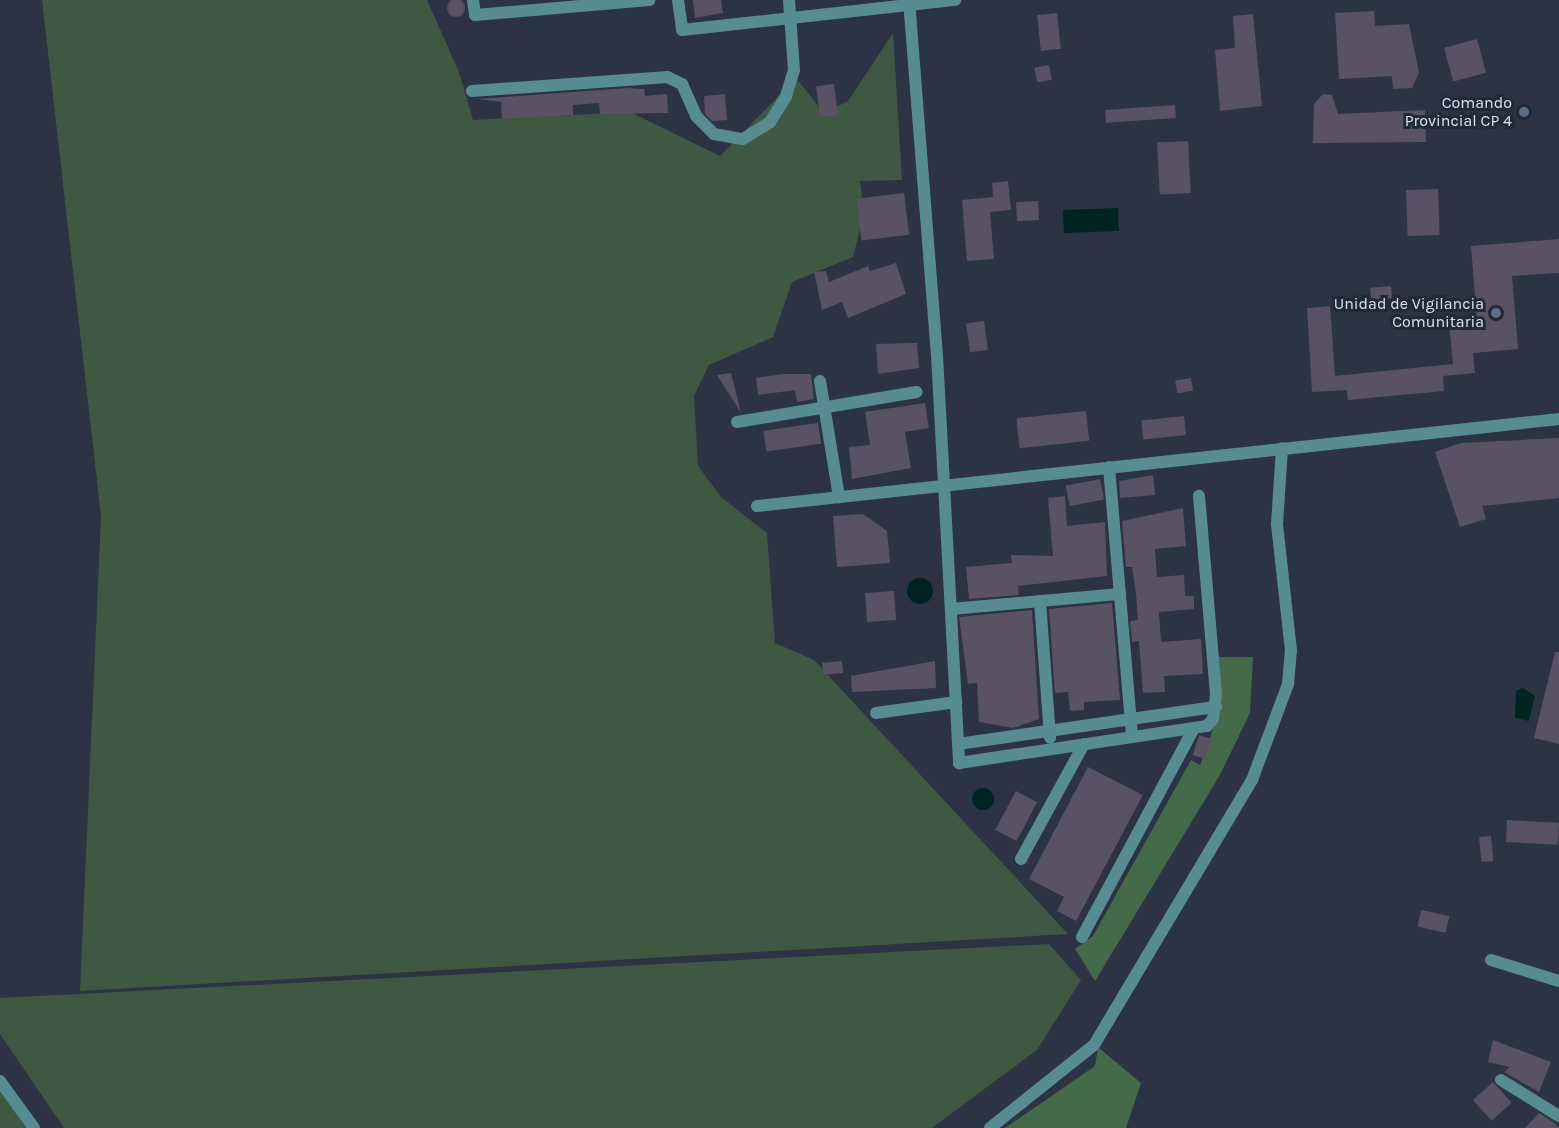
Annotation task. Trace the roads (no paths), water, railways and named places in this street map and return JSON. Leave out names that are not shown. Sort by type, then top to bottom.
[{"type":"street","points":[[473,0],[475,15],[569,3],[649,0]]},
{"type":"street","points":[[678,0],[682,30],[909,2],[955,0]]},
{"type":"street","points":[[472,91],[666,77],[682,84],[696,116],[714,134],[743,139],[770,122],[786,96],[794,70],[789,0]]},
{"type":"street","points":[[909,2],[943,485],[959,763],[1207,726],[1216,708],[1199,496]]},
{"type":"street","points":[[820,381],[839,497]]},
{"type":"street","points":[[737,422],[917,392]]},
{"type":"street","points":[[757,506],[1559,418]]},
{"type":"street","points":[[990,1128],[1094,1045],[1252,780],[1288,684],[1291,651],[1277,524],[1278,448]]},
{"type":"street","points":[[1109,467],[1132,737]]},
{"type":"street","points":[[951,609],[1120,594]]},
{"type":"street","points":[[1040,602],[1050,750]]},
{"type":"street","points":[[876,713],[956,702]]},
{"type":"street","points":[[958,744],[1216,708]]},
{"type":"street","points":[[1082,937],[1194,728]]},
{"type":"street","points":[[1021,859],[1084,744]]},
{"type":"street","points":[[1491,960],[1559,981]]},
{"type":"street","points":[[1501,1080],[1559,1116]]},
{"type":"street","points":[[0,1081],[34,1128]]},
{"type":"place","name":"Comando Provincial CP 4","points":[[1524,112]]},
{"type":"place","name":"Unidad de Vigilancia Comunitaria","points":[[1496,313]]}]
